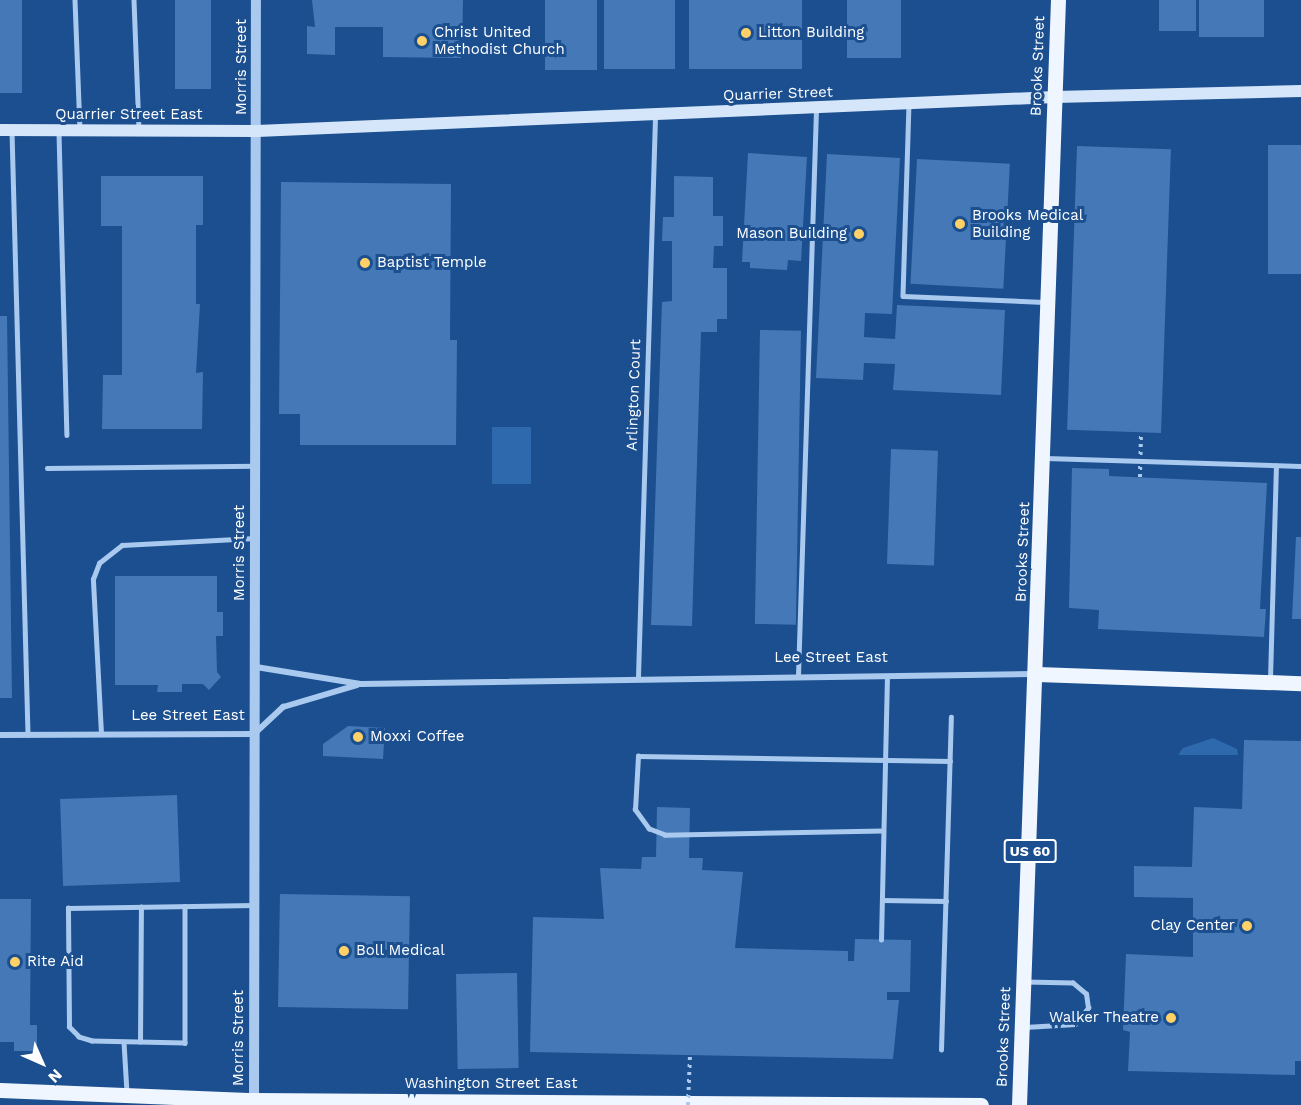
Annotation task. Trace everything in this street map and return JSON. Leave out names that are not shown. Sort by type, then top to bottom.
[{"type":"main road","name":"Brooks Street","points":[[1019,1105],[1037,674],[1058,0]]},
{"type":"main road","name":"Quarrier Street","points":[[257,131],[1055,96],[1301,91]]},
{"type":"main road","name":"Quarrier Street East","points":[[6,130],[257,131]]},
{"type":"main road","name":"Lee Street East","points":[[1037,674],[1301,683]]},
{"type":"main road","name":"Washington Street East","points":[[0,1090],[254,1102],[981,1105]]},
{"type":"street","name":"Morris Street","points":[[254,1102],[256,0]]},
{"type":"street","name":"Lee Street East","points":[[256,667],[361,684],[638,677],[1037,674]]},
{"type":"street","name":"Lee Street East","points":[[0,735],[254,734],[283,707],[361,684]]},
{"type":"lane","points":[[75,0],[80,130]]},
{"type":"lane","points":[[134,0],[139,130]]},
{"type":"lane","points":[[909,104],[903,296],[1049,302]]},
{"type":"lane","points":[[798,676],[816,107]]},
{"type":"lane","name":"Arlington Court","points":[[638,677],[655,114]]},
{"type":"lane","points":[[6,130],[28,735]]},
{"type":"lane","points":[[59,130],[67,435]]},
{"type":"lane","points":[[1044,458],[1301,466]]},
{"type":"lane","points":[[47,468],[255,465]]},
{"type":"lane","points":[[1270,682],[1276,466]]},
{"type":"lane","points":[[100,734],[93,579],[99,563],[122,545],[255,538]]},
{"type":"lane","points":[[881,940],[887,676]]},
{"type":"lane","points":[[941,1050],[951,717]]},
{"type":"lane","points":[[883,831],[665,835],[649,829],[635,810],[638,756],[950,761]]},
{"type":"lane","points":[[882,900],[946,901]]},
{"type":"lane","points":[[185,906],[185,1043],[92,1041],[69,1027],[68,908],[141,907],[185,906],[254,905]]},
{"type":"lane","points":[[140,1042],[141,907]]},
{"type":"lane","points":[[1022,1027],[1074,1024],[1088,1008],[1086,994],[1073,983],[1024,982]]},
{"type":"lane","points":[[124,1042],[127,1095]]},
{"type":"path","points":[[1140,477],[1142,432]]},
{"type":"path","points":[[688,1105],[690,1055]]},
{"type":"shaded area","points":[[492,427],[531,427],[531,484],[492,484]]},
{"type":"shaded area","points":[[1213,738],[1237,749],[1238,755],[1178,755],[1183,748]]},
{"type":"building","points":[[0,0],[22,0],[22,93],[0,93]]},
{"type":"building","points":[[175,0],[211,0],[211,89],[175,89]]},
{"type":"building","name":"Christ United Methodist Church","points":[[312,0],[463,0],[462,58],[383,57],[383,27],[335,27],[335,55],[307,54],[307,26],[315,27]]},
{"type":"building","points":[[545,0],[597,0],[597,70],[545,70]]},
{"type":"building","points":[[604,0],[675,0],[675,69],[604,69]]},
{"type":"building","name":"Litton Building","points":[[689,0],[802,0],[802,69],[689,69]]},
{"type":"building","points":[[847,0],[901,0],[901,58],[847,58]]},
{"type":"building","points":[[1159,0],[1196,0],[1196,31],[1159,31]]},
{"type":"building","points":[[1199,0],[1264,0],[1264,37],[1199,37]]},
{"type":"building","points":[[1268,145],[1301,145],[1301,274],[1268,274]]},
{"type":"building","points":[[1077,146],[1171,149],[1161,433],[1067,430]]},
{"type":"building","points":[[748,153],[807,157],[801,261],[788,260],[787,270],[750,268],[750,262],[742,262]]},
{"type":"building","points":[[827,154],[900,158],[892,314],[865,313],[864,337],[895,339],[897,305],[1005,310],[1001,395],[893,390],[895,364],[864,363],[863,380],[816,378]]},
{"type":"building","name":"Brooks Medical Building","points":[[917,159],[1010,164],[1003,289],[910,284]]},
{"type":"building","points":[[101,176],[203,176],[203,225],[196,225],[196,304],[200,304],[196,373],[203,372],[202,429],[102,429],[103,375],[122,375],[122,226],[101,226]]},
{"type":"building","points":[[674,176],[713,177],[713,216],[723,216],[723,246],[714,246],[713,268],[727,268],[727,319],[717,319],[717,332],[701,332],[692,626],[651,625],[662,302],[672,301],[672,241],[662,241],[663,217],[674,217]]},
{"type":"building","name":"Baptist Temple","points":[[281,182],[451,184],[450,340],[457,340],[456,445],[300,445],[300,414],[279,414]]},
{"type":"building","points":[[0,316],[7,316],[12,698],[0,698]]},
{"type":"building","points":[[760,330],[801,331],[796,625],[755,624]]},
{"type":"building","points":[[891,449],[938,451],[934,566],[887,564]]},
{"type":"building","points":[[1072,468],[1109,469],[1109,476],[1267,483],[1260,609],[1266,609],[1264,637],[1098,629],[1099,610],[1069,608]]},
{"type":"building","points":[[1296,537],[1301,537],[1301,619],[1292,619]]},
{"type":"building","points":[[115,576],[217,576],[217,612],[223,612],[223,636],[216,636],[217,672],[221,677],[209,690],[203,684],[182,684],[182,692],[157,692],[158,685],[115,685]]},
{"type":"building","name":"Moxxi Coffee","points":[[348,726],[385,728],[383,759],[323,756],[323,744]]},
{"type":"building","name":"Clay Center","points":[[1244,740],[1301,741],[1301,1061],[1295,1061],[1295,1075],[1128,1071],[1130,1032],[1123,1030],[1126,954],[1193,957],[1193,898],[1134,897],[1134,866],[1192,867],[1194,807],[1242,809]]},
{"type":"building","points":[[177,795],[180,882],[63,886],[60,799]]},
{"type":"building","points":[[657,807],[690,808],[689,858],[703,858],[702,870],[743,872],[735,948],[848,951],[848,961],[854,961],[855,939],[911,940],[910,992],[887,992],[887,1000],[899,1000],[893,1059],[530,1052],[533,917],[604,919],[600,868],[641,869],[642,857],[656,857]]},
{"type":"building","name":"Boll Medical","points":[[280,894],[410,896],[408,1009],[278,1007]]},
{"type":"building","name":"Rite Aid","points":[[0,899],[31,899],[30,1025],[37,1025],[37,1051],[14,1051],[14,1042],[0,1042]]},
{"type":"building","points":[[517,973],[519,1068],[458,1069],[456,974]]},
{"type":"place","name":"Litton Building","points":[[746,33]]},
{"type":"place","name":"Christ United Methodist Church","points":[[422,41]]},
{"type":"place","name":"Brooks Medical Building","points":[[960,224]]},
{"type":"place","name":"Mason Building","points":[[859,234]]},
{"type":"place","name":"Baptist Temple","points":[[365,263]]},
{"type":"place","name":"Moxxi Coffee","points":[[358,737]]},
{"type":"place","name":"Clay Center","points":[[1247,926]]},
{"type":"place","name":"Boll Medical","points":[[344,951]]},
{"type":"place","name":"Rite Aid","points":[[15,962]]},
{"type":"place","name":"Walker Theatre","points":[[1171,1018]]}]
